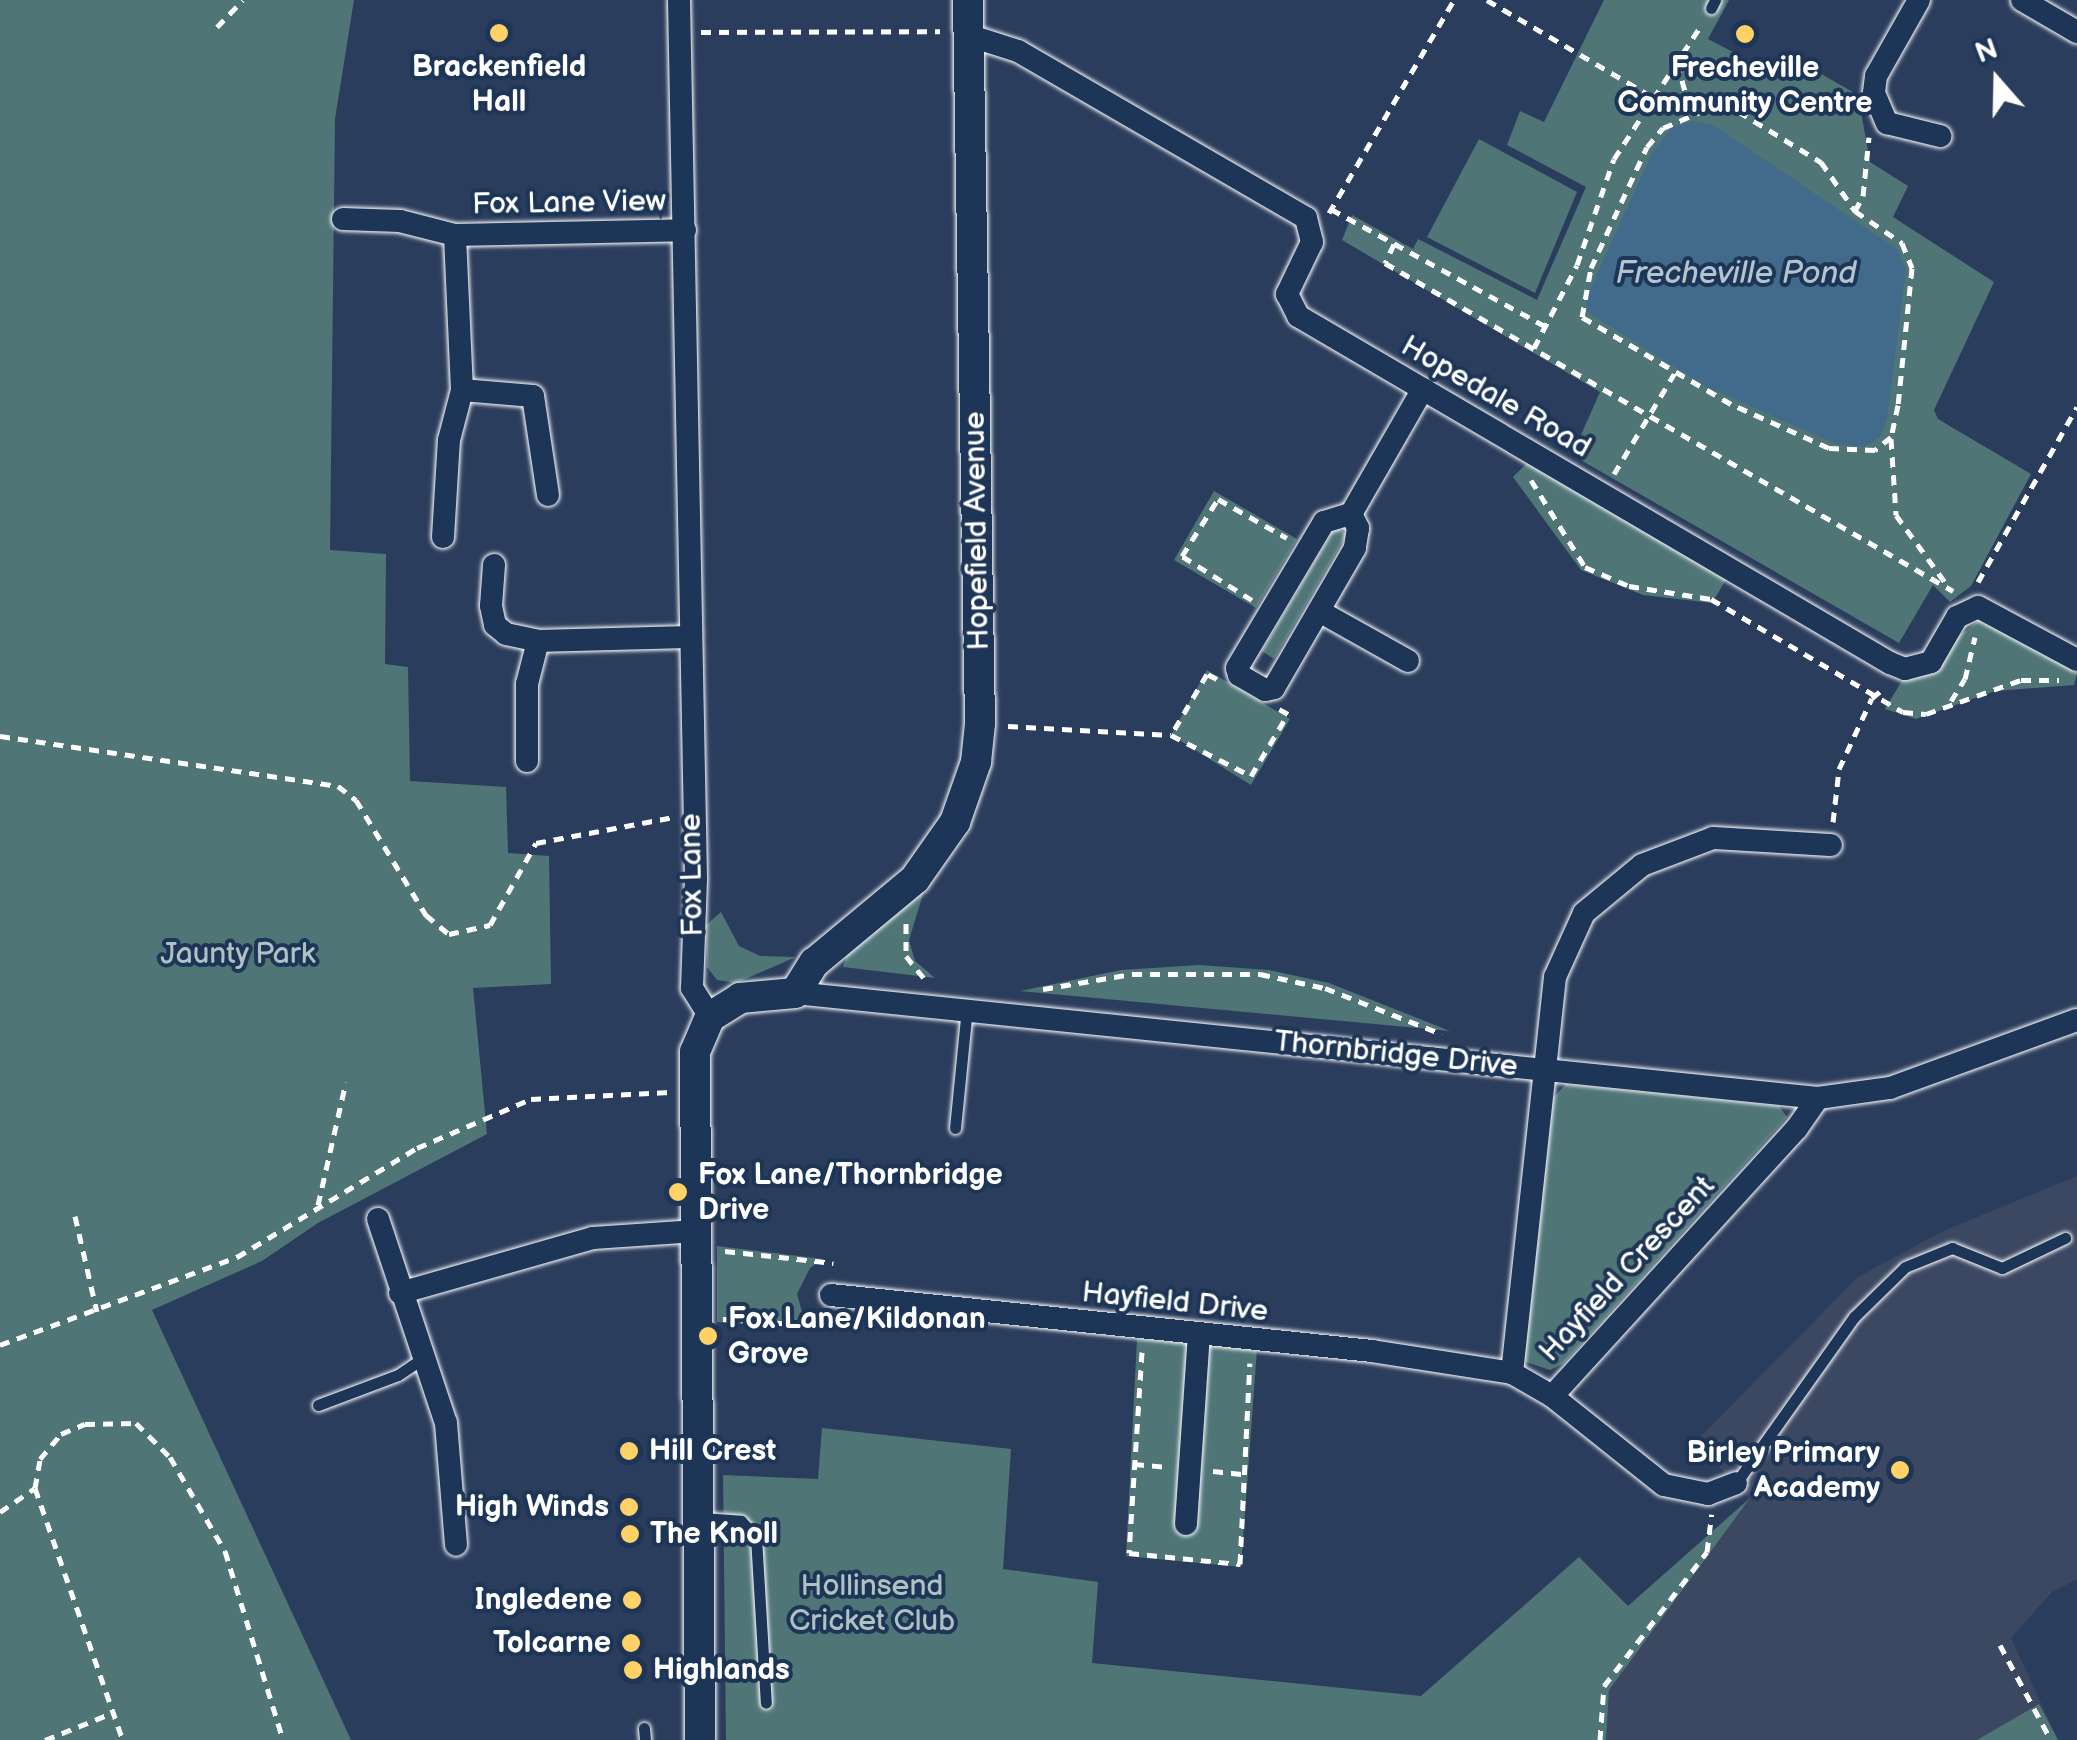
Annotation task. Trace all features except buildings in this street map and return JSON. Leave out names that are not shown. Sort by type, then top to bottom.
[{"type":"street","name":"Fox Lane","points":[[679,0],[686,230],[692,988],[710,1017]]},
{"type":"street","name":"Hopefield Avenue","points":[[796,993],[814,963],[915,879],[969,790],[980,724],[968,0]]},
{"type":"street","points":[[1919,0],[1876,76],[1879,112],[1898,128],[1940,136]]},
{"type":"street","points":[[2022,0],[2077,32]]},
{"type":"street","points":[[968,35],[1018,51],[1306,218],[1312,242]]},
{"type":"street","name":"Fox Lane View","points":[[343,219],[400,221],[454,235],[686,230]]},
{"type":"street","name":"Fox Lane View","points":[[444,537],[449,440],[462,390],[454,235]]},
{"type":"street","name":"Hopedale Road","points":[[1312,242],[1287,294],[1288,306],[1423,389],[1905,669]]},
{"type":"street","points":[[1351,514],[1358,528],[1355,548],[1274,688],[1265,690],[1239,676],[1237,668],[1324,522],[1351,514],[1423,389]]},
{"type":"street","points":[[462,390],[534,396],[548,495]]},
{"type":"street","points":[[494,565],[495,624],[538,641],[687,637]]},
{"type":"street","points":[[1905,669],[1931,662],[1958,616],[1978,607],[2077,660]]},
{"type":"street","points":[[1319,610],[1408,662]]},
{"type":"street","points":[[527,762],[527,684],[538,641]]},
{"type":"street","name":"Hayfield Crescent","points":[[1818,1098],[1797,1128],[1552,1396],[1512,1373],[1542,1070],[1566,944],[1613,883],[1677,848],[1713,838],[1831,845]]},
{"type":"street","name":"Thornbridge Drive","points":[[710,1017],[740,998],[796,993],[967,1006],[1818,1098],[1890,1088],[2077,1020]]},
{"type":"street","points":[[700,1740],[694,1091],[695,1052],[710,1017]]},
{"type":"street","points":[[378,1219],[420,1360],[449,1436],[456,1545]]},
{"type":"street","points":[[400,1292],[592,1238],[697,1240]]},
{"type":"street","name":"Hayfield Drive","points":[[831,1295],[1512,1373]]},
{"type":"street","points":[[1186,1524],[1199,1335]]},
{"type":"street","points":[[1552,1396],[1664,1485],[1708,1494],[1736,1483]]},
{"type":"lane","points":[[955,1128],[967,1006]]},
{"type":"lane","points":[[1736,1483],[1854,1317],[1905,1267],[1952,1248],[2002,1268],[2065,1238]]},
{"type":"lane","points":[[318,1404],[398,1376],[420,1360]]},
{"type":"lane","points":[[698,1518],[741,1520],[756,1537],[766,1703]]},
{"type":"path","points":[[216,27],[243,0]]},
{"type":"path","points":[[1312,242],[1454,0]]},
{"type":"path","points":[[1486,0],[1656,99]]},
{"type":"path","points":[[1534,348],[1577,264],[1614,160],[1713,4]]},
{"type":"path","points":[[679,32],[968,35]]},
{"type":"path","points":[[1677,63],[1692,112]]},
{"type":"path","points":[[1394,244],[1385,262],[1648,418],[1953,591],[1896,515],[1891,437],[1912,268],[1902,243],[1855,211],[1822,162],[1722,102],[1663,128],[1647,147],[1592,268],[1582,317],[1674,374],[1829,448],[1875,450],[1891,437]]},
{"type":"path","points":[[1855,211],[1879,112]]},
{"type":"path","points":[[1331,209],[1545,326]]},
{"type":"path","points":[[1577,264],[1592,268]]},
{"type":"path","points":[[1602,494],[1674,374]]},
{"type":"path","points":[[1978,584],[2077,406]]},
{"type":"path","points":[[1270,612],[1182,556],[1218,499],[1307,549]]},
{"type":"path","points":[[1950,704],[1966,678],[1975,628]]},
{"type":"path","points":[[1831,845],[1839,770],[1872,698],[1905,669]]},
{"type":"path","points":[[1171,735],[1207,674],[1220,680],[1239,676]]},
{"type":"path","points":[[980,724],[1171,735],[1251,776],[1288,714],[1268,702],[1265,690]]},
{"type":"path","points":[[0,736],[338,786],[356,800],[426,915],[450,934],[490,925],[536,843],[658,817],[690,817]]},
{"type":"path","points":[[915,879],[904,936],[906,956],[924,978]]},
{"type":"path","points":[[1044,989],[1132,974],[1260,974],[1326,988],[1442,1034]]},
{"type":"path","points":[[318,1205],[346,1082]]},
{"type":"path","points":[[0,1346],[237,1257],[417,1148],[531,1100],[694,1091]]},
{"type":"path","points":[[76,1216],[97,1312]]},
{"type":"path","points":[[697,1240],[833,1262]]},
{"type":"path","points":[[697,1317],[825,1326]]},
{"type":"path","points":[[123,1740],[35,1488],[40,1459],[61,1434],[85,1424],[136,1423],[170,1458],[225,1551],[284,1740]]},
{"type":"path","points":[[0,1512],[35,1488]]},
{"type":"path","points":[[1600,1740],[1604,1686],[1707,1552],[1714,1529],[1708,1494]]},
{"type":"path","points":[[2000,1645],[2051,1740]]},
{"type":"path","points":[[46,1740],[112,1714]]},
{"type":"shaded area","name":"Birley Primary Academy","points":[[2077,1176],[2077,1579],[2052,1592],[2011,1638],[2058,1740],[1606,1740],[1609,1690],[1749,1498],[1695,1442],[1858,1277],[1943,1231]]},
{"type":"green space","name":"Jaunty Park","points":[[0,0],[354,0],[335,119],[330,550],[386,554],[385,664],[408,667],[410,781],[506,787],[508,853],[549,856],[551,984],[473,988],[487,1134],[318,1223],[262,1261],[152,1310],[351,1740],[0,1740]]},
{"type":"green space","points":[[1604,0],[1729,0],[1708,39],[1779,76],[1790,56],[1858,95],[1870,162],[1908,186],[1893,217],[1994,282],[1934,410],[1938,419],[2031,474],[1971,586],[1950,602],[1933,585],[1899,643],[1572,455],[1600,392],[1342,240],[1352,215],[1413,249],[1418,239],[1537,300],[1586,187],[1507,145],[1520,111],[1544,122]]},
{"type":"green space","points":[[1479,139],[1577,192],[1535,293],[1427,237]]},
{"type":"green space","points":[[1529,461],[1727,578],[1712,603],[1643,595],[1581,570],[1513,477]]},
{"type":"green space","points":[[1214,491],[1297,539],[1256,608],[1174,560]]},
{"type":"green space","points":[[1335,527],[1347,534],[1274,659],[1262,651]]},
{"type":"green space","points":[[1981,619],[2077,673],[2074,685],[1995,691],[1916,719],[1885,709],[1903,679]]},
{"type":"green space","points":[[1207,670],[1290,719],[1251,785],[1171,735]]},
{"type":"green space","points":[[924,891],[909,940],[915,961],[935,978],[843,967],[848,952]]},
{"type":"green space","points":[[721,912],[739,946],[760,956],[796,957],[736,983],[717,980],[707,967],[706,925]]},
{"type":"green space","points":[[1199,965],[1269,970],[1329,983],[1450,1031],[1020,991],[1121,970]]},
{"type":"green space","points":[[1566,1084],[1779,1106],[1787,1117],[1563,1364],[1550,1370],[1526,1362],[1523,1355],[1552,1099]]},
{"type":"green space","points":[[717,1246],[823,1259],[810,1268],[797,1294],[803,1315],[816,1328],[717,1322]]},
{"type":"green space","points":[[1137,1339],[1257,1349],[1241,1567],[1126,1556]]},
{"type":"green space","name":"Hollinsend Cricket Club","points":[[822,1428],[1011,1449],[1003,1569],[1098,1582],[1092,1663],[1421,1696],[1579,1557],[1628,1606],[1750,1498],[1609,1690],[1606,1740],[726,1740],[723,1475],[818,1479]]},
{"type":"green space","points":[[2039,1704],[2058,1740],[1977,1740]]},
{"type":"water","name":"Frecheville Pond","points":[[1692,121],[1713,125],[1897,249],[1906,269],[1887,419],[1880,437],[1864,447],[1836,444],[1703,385],[1586,311],[1586,298],[1653,151],[1672,128]]},
{"type":"place","name":"Brackenfield Hall","points":[[499,33]]},
{"type":"place","name":"Frecheville Community Centre","points":[[1745,34]]},
{"type":"place","name":"Fox Lane/Thornbridge Drive","points":[[678,1192]]},
{"type":"place","name":"Fox Lane/Kildonan Grove","points":[[708,1336]]},
{"type":"place","name":"Hill Crest","points":[[629,1451]]},
{"type":"place","name":"Birley Primary Academy","points":[[1900,1470]]},
{"type":"place","name":"High Winds","points":[[629,1507]]},
{"type":"place","name":"The Knoll","points":[[630,1534]]},
{"type":"place","name":"Ingledene","points":[[632,1600]]},
{"type":"place","name":"Tolcarne","points":[[631,1643]]},
{"type":"place","name":"Highlands","points":[[633,1670]]}]
